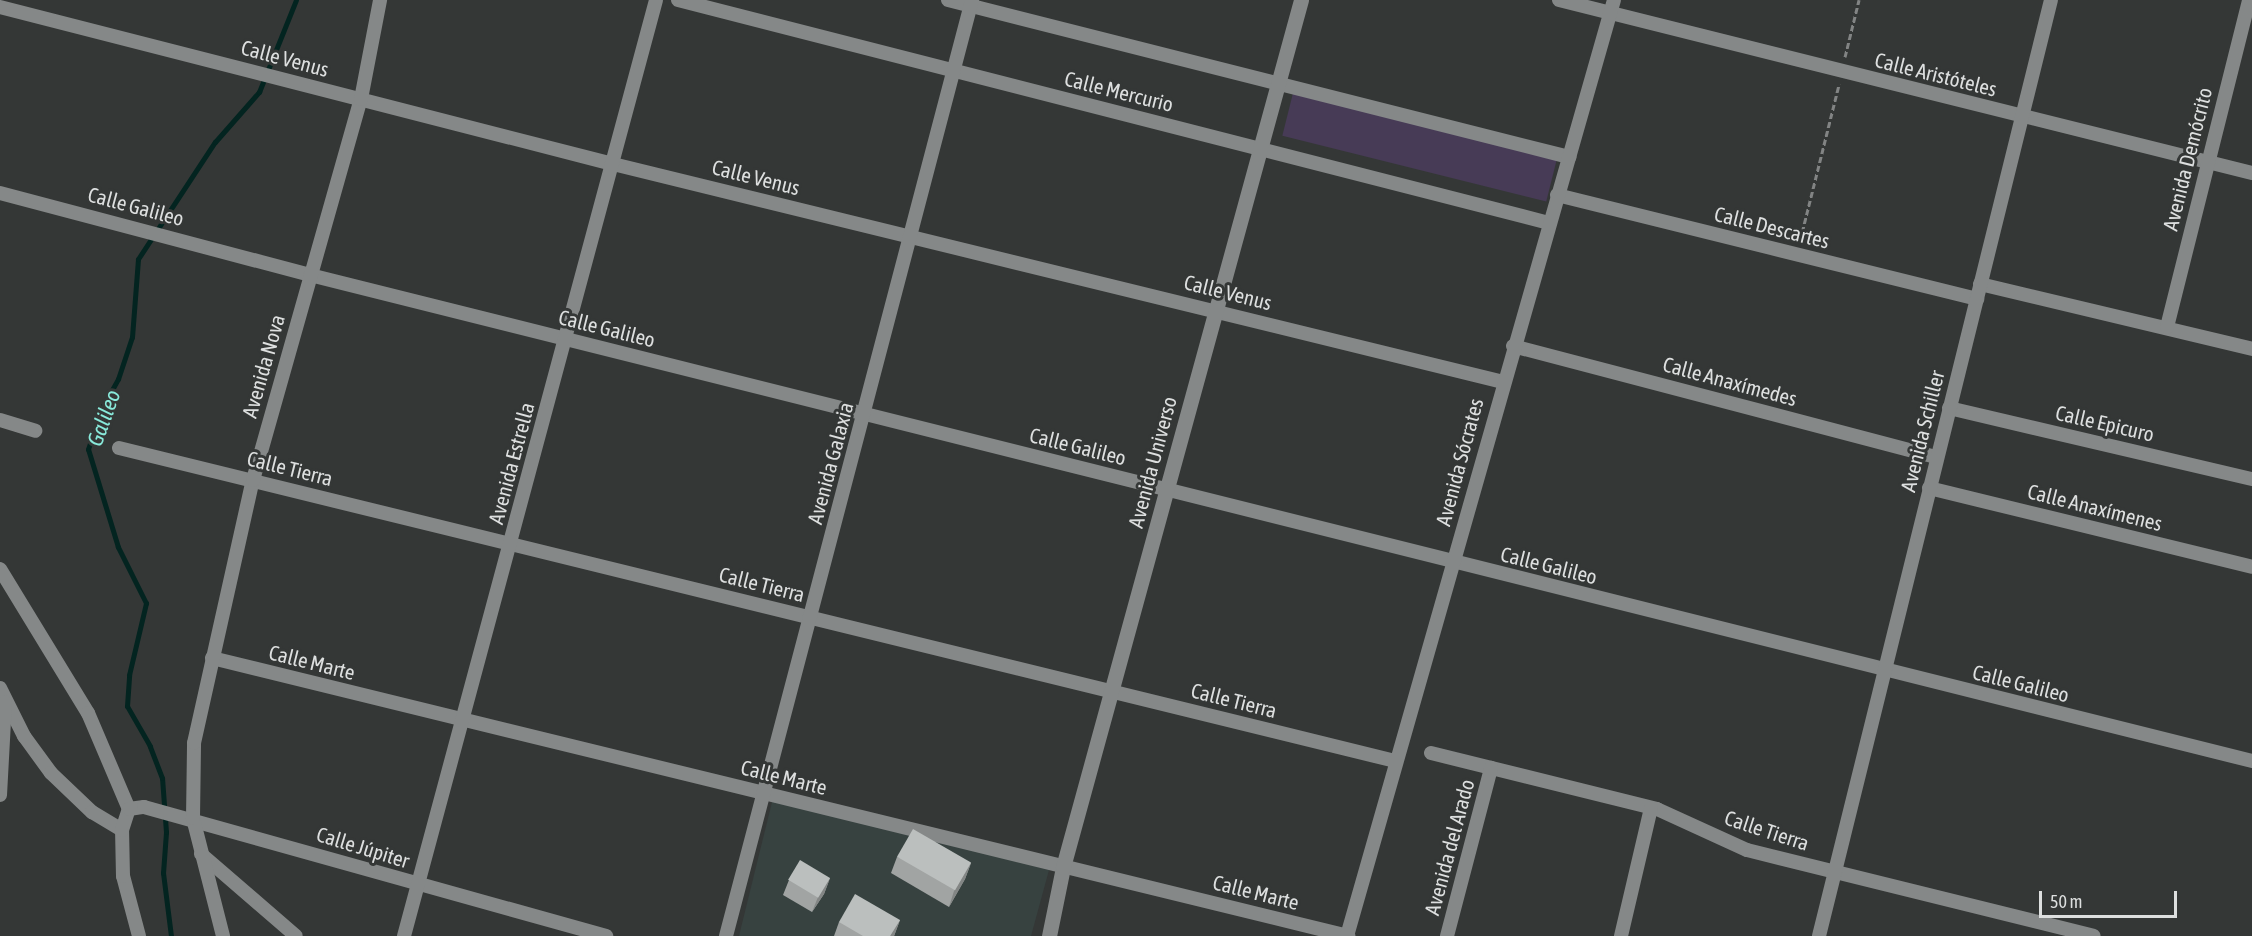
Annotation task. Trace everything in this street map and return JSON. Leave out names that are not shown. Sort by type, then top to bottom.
[{"type":"street","name":"Avenida Nova","points":[[223,936],[194,818],[194,743],[253,480],[361,99],[380,0]]},
{"type":"street","name":"Avenida Estrella","points":[[404,936],[656,0]]},
{"type":"street","name":"Calle Mercurio","points":[[678,0],[1549,223]]},
{"type":"street","points":[[948,0],[972,3],[1569,157]]},
{"type":"street","name":"Avenida Universo","points":[[1050,936],[1063,867],[1300,0]]},
{"type":"street","name":"Calle Aristóteles","points":[[1559,0],[1613,6],[1842,72],[2252,173]]},
{"type":"street","name":"Avenida Schiller","points":[[1819,936],[2051,0]]},
{"type":"street","name":"Avenida Demócrito","points":[[2167,327],[2248,0]]},
{"type":"street","name":"Avenida Galaxia","points":[[726,936],[972,3]]},
{"type":"street","name":"Avenida Sócrates","points":[[1347,936],[1513,346],[1613,6]]},
{"type":"street","name":"Calle Venus","points":[[0,7],[613,164],[1503,382]]},
{"type":"street","name":"Calle Galileo","points":[[0,193],[132,226],[310,275],[1884,671],[2252,760]]},
{"type":"street","name":"Calle Descartes","points":[[1557,195],[1977,299]]},
{"type":"street","points":[[1980,284],[2252,349]]},
{"type":"street","name":"Calle Anaxímedes","points":[[1513,346],[1937,457]]},
{"type":"street","name":"Calle Epicuro","points":[[1949,408],[2252,479]]},
{"type":"street","points":[[0,420],[34,431]]},
{"type":"street","name":"Calle Tierra","points":[[119,448],[1395,761]]},
{"type":"street","name":"Calle Anaxímenes","points":[[1929,488],[2252,567]]},
{"type":"street","points":[[0,569],[88,713],[129,809],[122,830],[123,876],[139,936]]},
{"type":"street","name":"Calle Marte","points":[[212,658],[1347,936]]},
{"type":"street","points":[[3,692],[24,736],[51,773],[92,812],[122,830]]},
{"type":"street","points":[[0,795],[3,692]]},
{"type":"street","name":"Calle Tierra","points":[[1431,753],[1651,808],[1747,850],[2094,936]]},
{"type":"street","name":"Avenida del Arado","points":[[1447,936],[1491,768]]},
{"type":"street","name":"Calle Júpiter","points":[[129,809],[144,807],[194,818],[418,885],[606,936]]},
{"type":"street","points":[[1621,936],[1651,808]]},
{"type":"street","points":[[201,854],[296,936]]},
{"type":"path","points":[[1796,254],[1859,0]]},
{"type":"shaded area","points":[[1293,93],[1557,159],[1546,201],[1282,136]]},
{"type":"shaded area","points":[[773,798],[1049,870],[1031,936],[739,936]]},
{"type":"building","points":[[913,829],[971,862],[955,890],[897,857]]},
{"type":"building","points":[[800,860],[830,878],[818,898],[788,880]]},
{"type":"building","points":[[855,894],[900,920],[890,936],[863,936],[839,922]]},
{"type":"waterway","name":"Galileo","points":[[171,936],[163,873],[166,832],[162,778],[150,746],[127,706],[129,675],[146,603],[118,547],[88,449],[103,406],[118,379],[132,337],[138,259],[215,142],[259,92],[296,0]]}]
